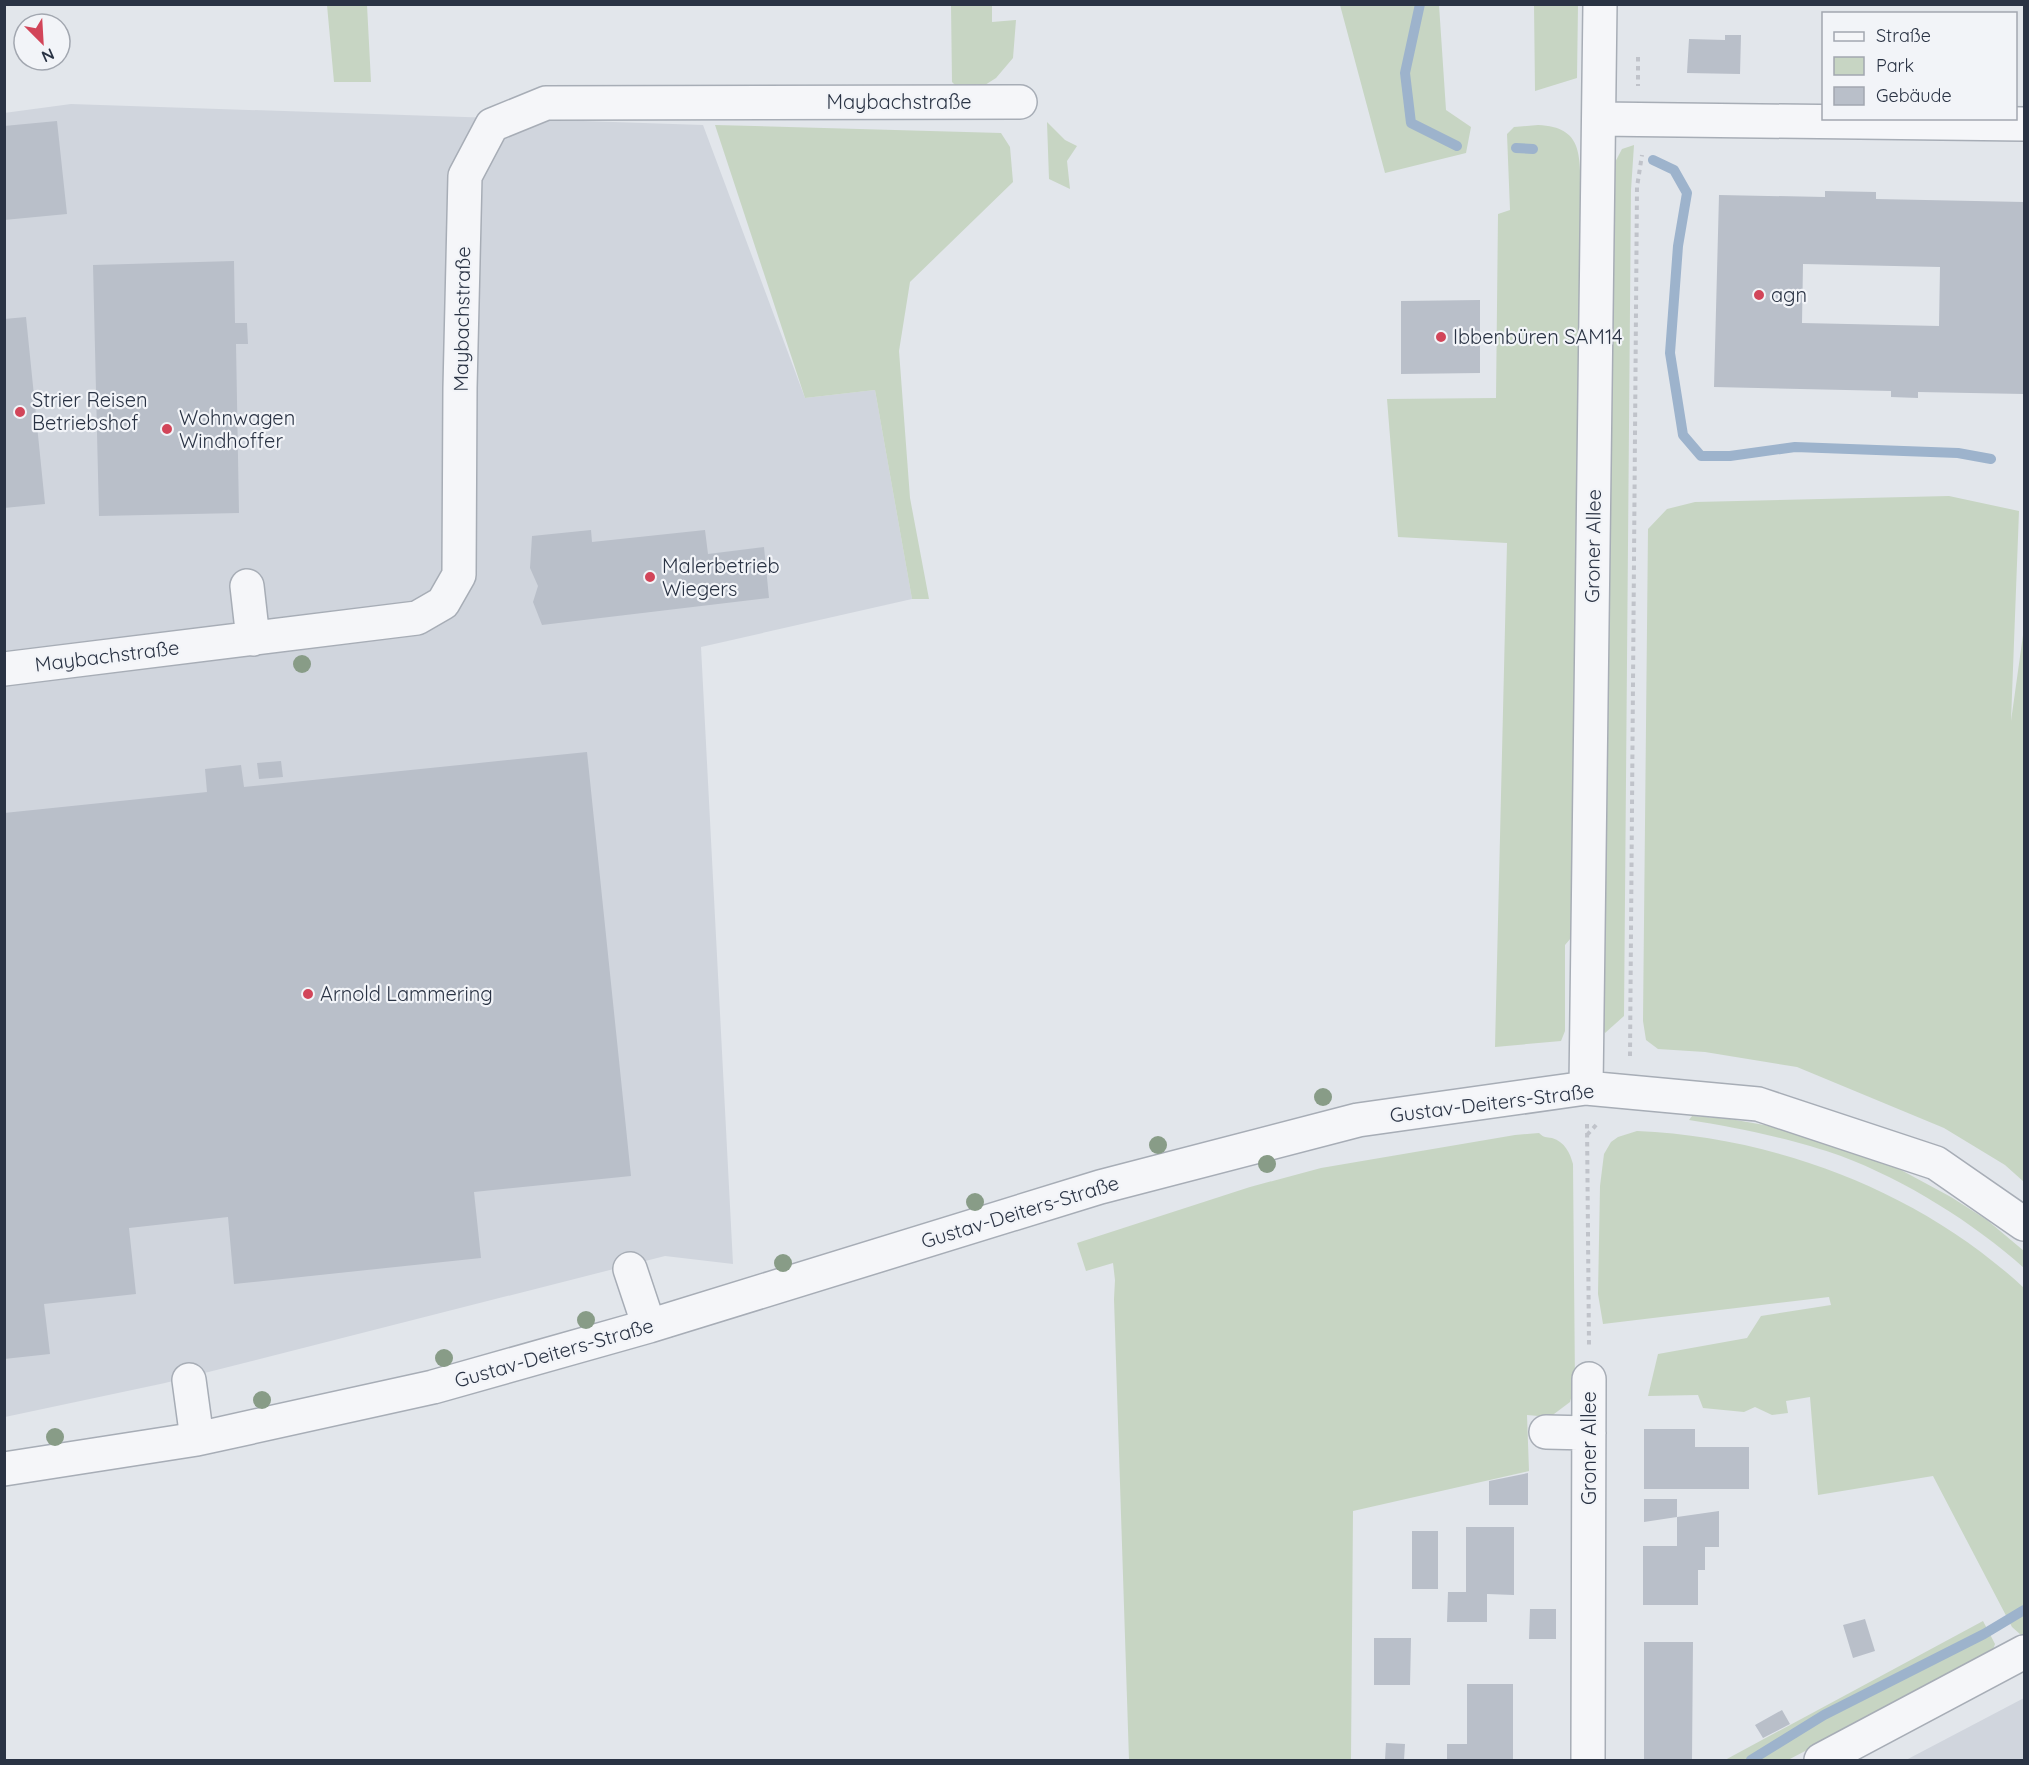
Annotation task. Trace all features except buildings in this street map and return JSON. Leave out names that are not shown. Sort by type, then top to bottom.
[{"type":"street","name":"Groner Allee","points":[[1586,1088],[1600,4]]},
{"type":"street","name":"Maybachstraße","points":[[4,669],[417,618],[443,603],[459,575],[460,377],[465,176],[492,125],[546,103],[1020,102]]},
{"type":"street","points":[[1599,119],[2025,124]]},
{"type":"street","points":[[247,586],[253,639]]},
{"type":"street","name":"Gustav-Deiters-Straße","points":[[4,1469],[197,1439],[433,1387],[649,1326],[1100,1186],[1358,1120],[1586,1088],[1758,1104],[1936,1163],[2025,1224]]},
{"type":"street","points":[[630,1269],[649,1326]]},
{"type":"street","name":"Groner Allee","points":[[1588,1761],[1589,1379]]},
{"type":"street","points":[[189,1380],[197,1439]]},
{"type":"street","points":[[1546,1432],[1589,1433]]},
{"type":"street","points":[[1821,1761],[2025,1652]]},
{"type":"path","points":[[1627,1092],[1631,1043],[1637,187],[1645,136],[1638,104],[1638,49]]},
{"type":"path","name":"Groner Allee","points":[[1589,1379],[1587,1135],[1627,1092]]},
{"type":"shaded area","points":[[71,104],[703,125],[805,398],[875,390],[912,599],[701,647],[733,1264],[665,1256],[165,1383],[5,1417],[4,113]]},
{"type":"shaded area","points":[[2024,1698],[2024,1760],[1906,1760]]},
{"type":"green space","points":[[327,5],[367,5],[371,82],[334,82]]},
{"type":"green space","points":[[951,5],[992,5],[992,22],[1016,20],[1013,58],[996,78],[985,85],[956,86],[952,82]]},
{"type":"green space","points":[[1340,5],[1439,5],[1446,110],[1471,127],[1466,153],[1385,173]]},
{"type":"green space","points":[[1534,5],[1578,5],[1577,78],[1535,91]]},
{"type":"green space","points":[[1047,122],[1065,140],[1077,146],[1067,161],[1070,189],[1049,179]]},
{"type":"green space","points":[[715,125],[1001,133],[1010,147],[1013,182],[910,282],[899,351],[910,498],[929,599],[912,599],[875,390],[805,398]]},
{"type":"green space","points":[[1538,125],[1564,131],[1571,138],[1576,146],[1580,167],[1576,932],[1565,945],[1565,1031],[1561,1041],[1495,1047],[1507,543],[1398,537],[1387,399],[1496,398],[1498,214],[1510,210],[1507,134],[1514,127]]},
{"type":"green space","points":[[1634,145],[1631,190],[1624,1016],[1605,1033],[1600,1024],[1612,168],[1622,149]]},
{"type":"green space","points":[[1949,496],[2019,511],[2011,721],[2024,628],[2024,1182],[2005,1165],[1944,1128],[1797,1067],[1705,1052],[1658,1049],[1646,1040],[1643,1021],[1648,529],[1667,509],[1695,502]]},
{"type":"green space","points":[[1692,1116],[1730,1119],[1793,1130],[1888,1163],[1951,1197],[1987,1220],[2024,1251],[2024,1268],[1961,1219],[1890,1177],[1824,1150],[1746,1130],[1689,1120]]},
{"type":"green space","points":[[1637,1131],[1690,1136],[1742,1145],[1794,1158],[1844,1176],[1893,1198],[1940,1224],[1984,1254],[2024,1288],[2024,1635],[2012,1627],[1933,1476],[1818,1495],[1810,1397],[1786,1401],[1788,1413],[1772,1415],[1755,1407],[1744,1412],[1703,1408],[1698,1395],[1648,1396],[1658,1354],[1747,1338],[1761,1316],[1831,1305],[1829,1297],[1603,1324],[1598,1294],[1600,1186],[1604,1154],[1611,1142],[1618,1137]]},
{"type":"green space","points":[[1539,1133],[1564,1145],[1573,1164],[1575,1384],[1570,1402],[1550,1417],[1527,1415],[1529,1471],[1353,1511],[1351,1760],[1129,1760],[1115,1280],[1113,1263],[1086,1271],[1077,1243],[1250,1187],[1321,1168],[1515,1135]]},
{"type":"green space","points":[[1983,1621],[1995,1644],[1992,1653],[1788,1760],[1725,1760]]},
{"type":"waterway","points":[[1420,4],[1405,73],[1411,123],[1457,146]]},
{"type":"waterway","points":[[1516,148],[1533,149]]},
{"type":"waterway","points":[[1653,160],[1674,170],[1687,193],[1678,246],[1670,353],[1683,435],[1701,456],[1730,456],[1795,447],[1958,453],[1991,459]]},
{"type":"waterway","points":[[1751,1760],[1824,1715],[1984,1634],[2024,1610]]},
{"type":"place","name":"agn","points":[[1759,295]]},
{"type":"place","name":"Ibbenbüren SAM14","points":[[1441,337]]},
{"type":"place","name":"Strier Reisen Betriebshof","points":[[20,412]]},
{"type":"place","name":"Wohnwagen Windhoffer","points":[[167,429]]},
{"type":"place","name":"Malerbetrieb Wiegers","points":[[650,577]]},
{"type":"place","name":"Arnold Lammering","points":[[308,994]]}]
